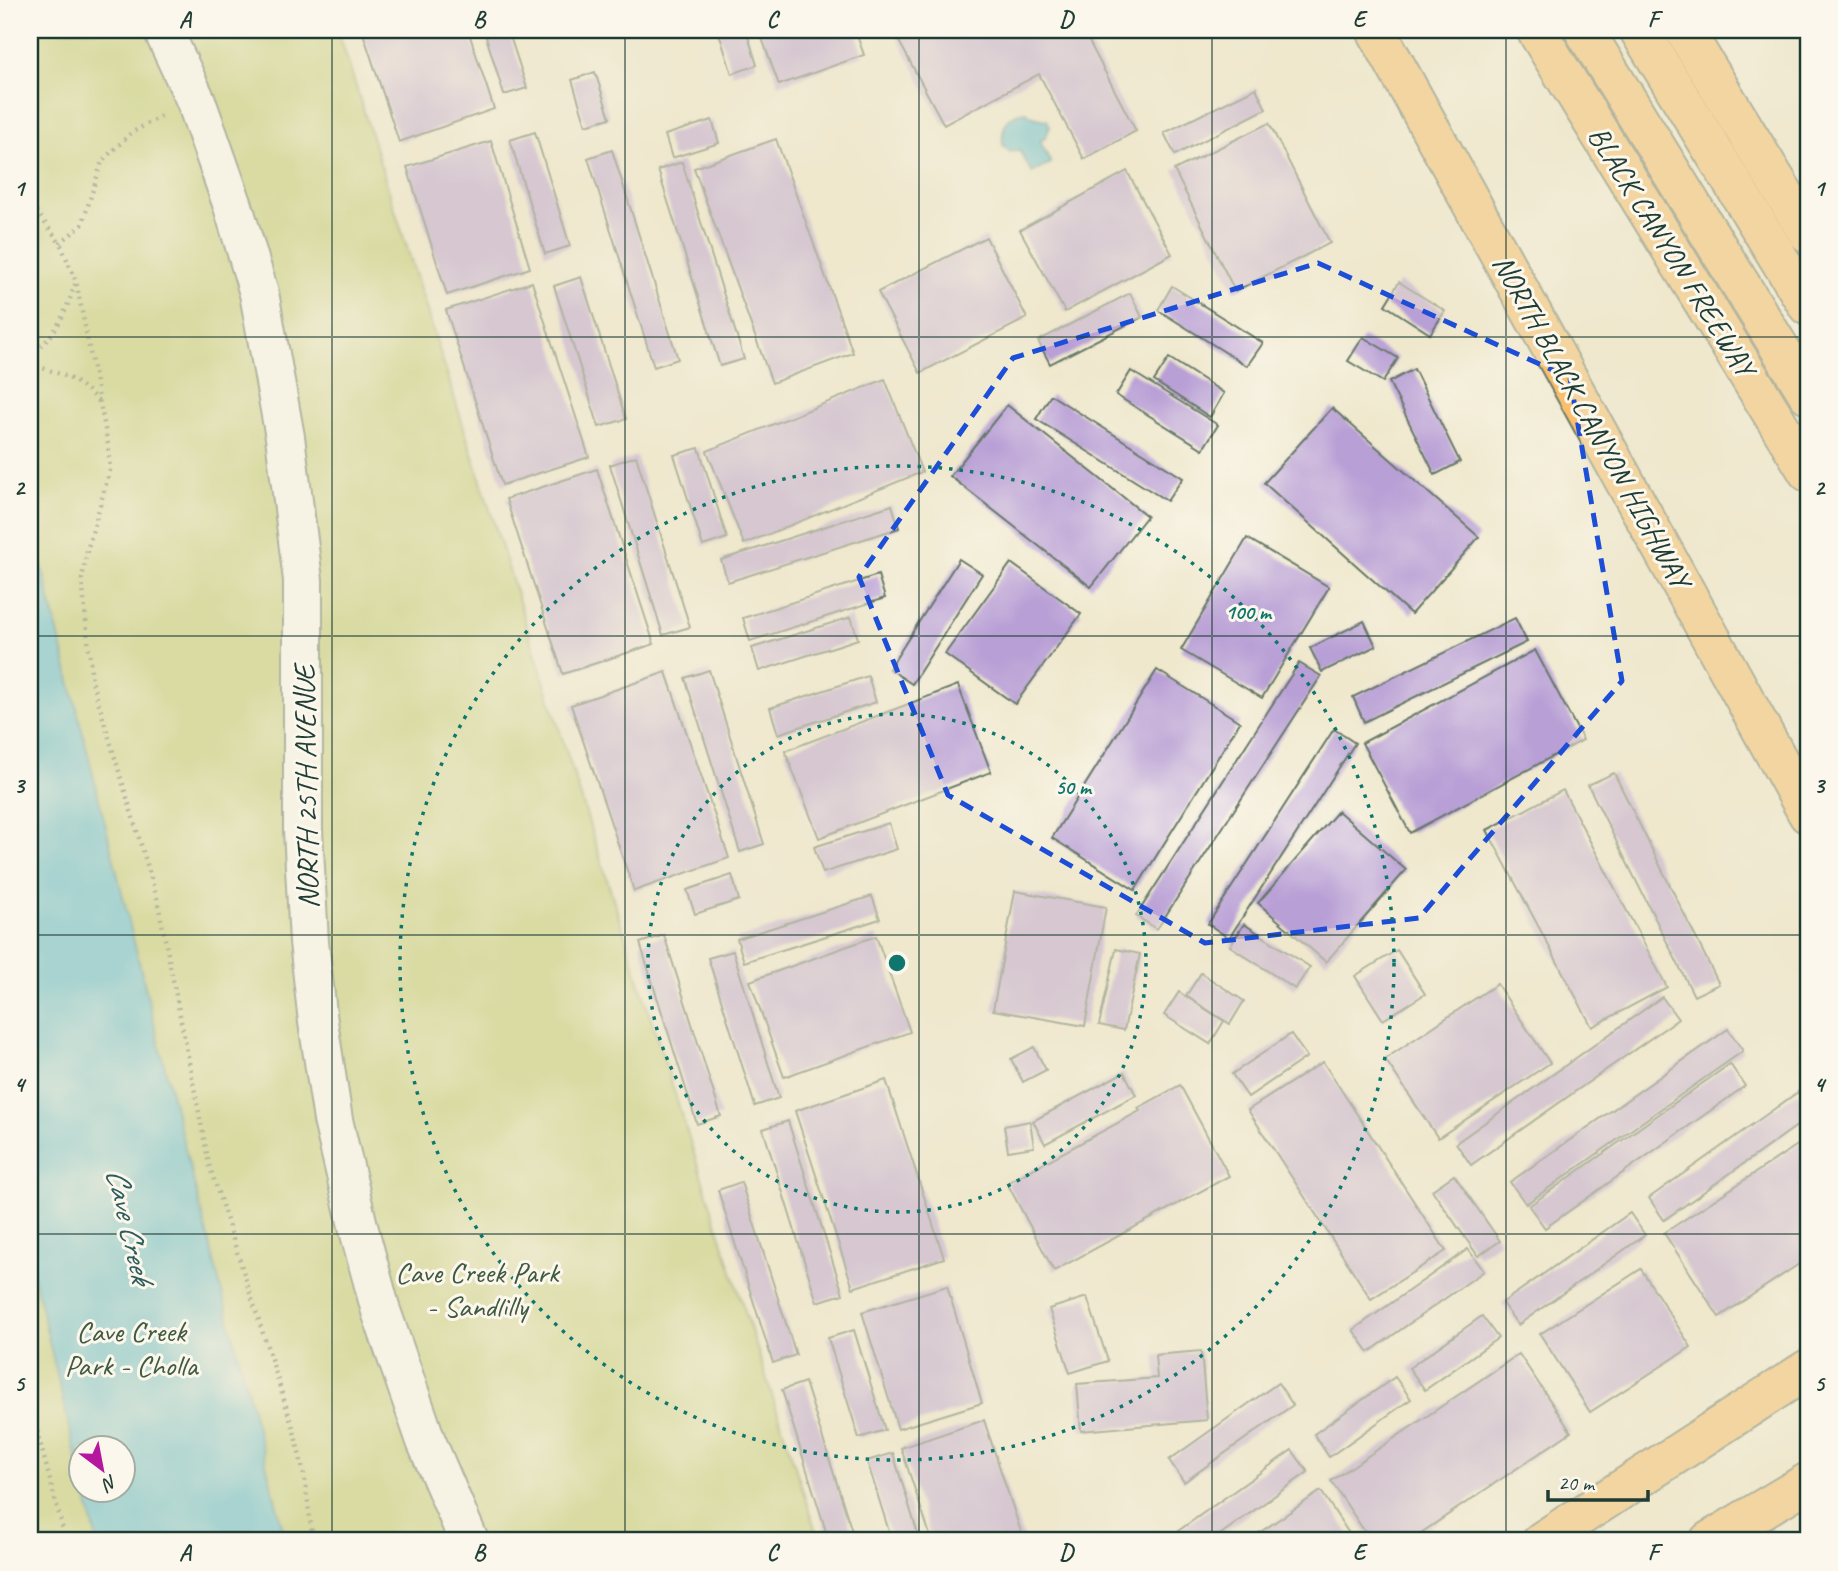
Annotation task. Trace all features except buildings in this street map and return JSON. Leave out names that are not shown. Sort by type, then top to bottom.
[{"type":"main road","name":"BLACK CANYON FREEWAY","points":[[1536,30],[1808,472]]},
{"type":"main road","points":[[1584,30],[1808,394]]},
{"type":"main road","points":[[1639,30],[1808,306]]},
{"type":"main road","points":[[1684,30],[1808,233]]},
{"type":"main road","name":"NORTH BLACK CANYON HIGHWAY","points":[[1378,32],[1808,814]]},
{"type":"main road","points":[[1542,1541],[1808,1369]]},
{"type":"main road","points":[[1709,1541],[1808,1482]]},
{"type":"lane","name":"NORTH 25TH AVENUE","points":[[163,30],[196,101],[233,206],[259,293],[285,437],[303,580],[303,831],[309,942],[333,1120],[381,1311],[426,1441],[470,1541]]},
{"type":"path","points":[[60,243],[82,225],[102,160],[131,133],[196,101]]},
{"type":"path","points":[[30,208],[36,211],[60,243],[76,281],[100,403],[110,471],[87,551],[82,579],[92,681],[157,898],[209,1164],[294,1431],[304,1475],[313,1541]]},
{"type":"path","points":[[30,355],[51,337],[69,302],[76,281]]},
{"type":"path","points":[[30,363],[58,371],[86,387],[100,403]]},
{"type":"path","points":[[30,1404],[66,1541]]},
{"type":"highlighted area","points":[[1318,263],[1570,378],[1622,681],[1419,918],[1205,943],[948,795],[859,577],[1013,358]]},
{"type":"green space","name":"Cave Creek Park - Sandlilly","points":[[30,30],[338,30],[819,1541],[30,1541]]},
{"type":"water","points":[[1026,112],[1033,117],[1047,120],[1050,127],[1045,138],[1040,141],[1051,163],[1032,173],[1019,150],[1010,152],[1003,145],[1007,122],[1014,115]]},
{"type":"water","name":"Cave Creek Park - Cholla","points":[[30,518],[180,1129],[286,1541],[97,1541],[88,1504],[136,1504],[136,1434],[71,1434],[30,1261]]},
{"type":"water label","name":"Cave Creek","points":[[130,1225]]}]
